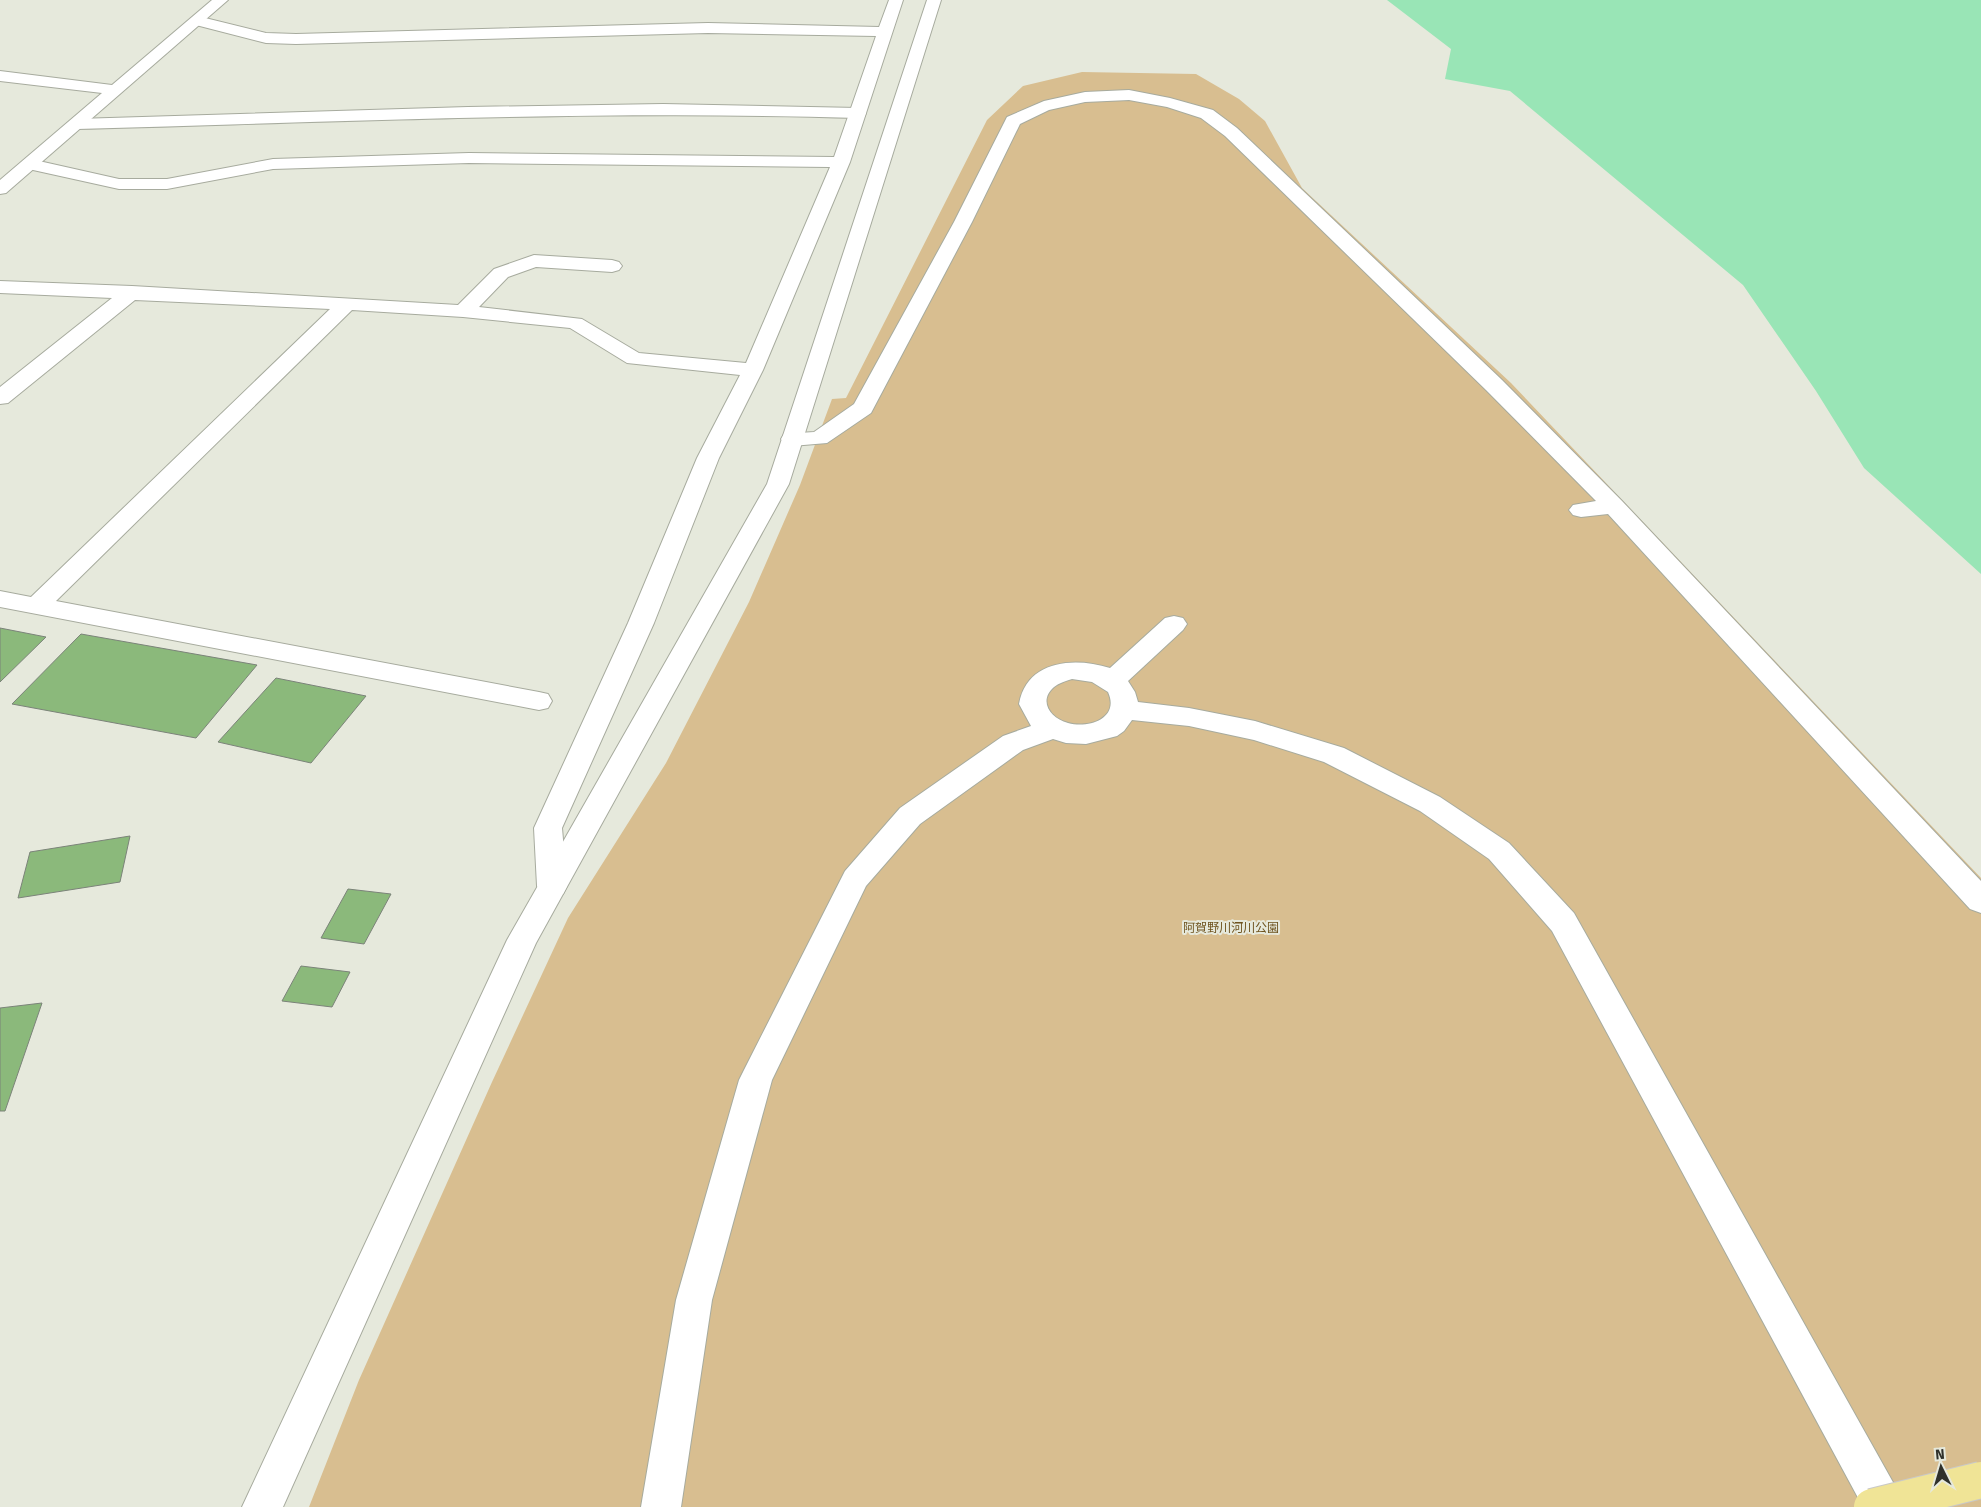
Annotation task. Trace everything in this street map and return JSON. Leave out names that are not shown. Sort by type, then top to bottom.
[{"type":"main road","points":[[1872,1507],[1981,1480]]},
{"type":"street","points":[[0,189],[221,0]]},
{"type":"street","points":[[552,886],[548,828],[641,623],[708,458],[752,370],[841,162],[896,0]]},
{"type":"street","points":[[262,1507],[522,940],[778,484],[934,0]]},
{"type":"street","points":[[197,21],[266,38],[296,39],[708,28],[885,32]]},
{"type":"street","points":[[0,76],[116,90]]},
{"type":"street","points":[[792,439],[819,438],[863,408],[963,222],[1013,121],[1044,106],[1085,97],[1129,95],[1170,103],[1207,114],[1231,132],[1494,385],[1614,506],[1981,901]]},
{"type":"street","points":[[77,124],[623,110],[755,109],[858,113]]},
{"type":"street","points":[[30,164],[119,184],[167,184],[273,164],[470,158],[841,162]]},
{"type":"street","points":[[463,311],[501,273],[534,261],[612,266]]},
{"type":"street","points":[[0,287],[132,292],[463,311],[575,323],[634,359],[752,370]]},
{"type":"street","points":[[0,398],[132,292]]},
{"type":"street","points":[[36,606],[347,304]]},
{"type":"street","points":[[1581,510],[1614,506]]},
{"type":"street","points":[[0,599],[539,701]]},
{"type":"street","points":[[1112,681],[1174,624]]},
{"type":"street","points":[[1070,670],[1085,671],[1099,674],[1112,681],[1120,690],[1125,700],[1125,710],[1120,720],[1096,734],[1065,734],[1051,729],[1039,720],[1033,710],[1032,699],[1036,689],[1044,680],[1070,670]]},
{"type":"street","points":[[1125,710],[1189,717],[1255,731],[1334,755],[1430,804],[1500,851],[1563,922],[1885,1507]]},
{"type":"street","points":[[661,1507],[694,1300],[756,1080],[855,879],[910,816],[1013,743],[1051,729]]},
{"type":"green space","name":"阿賀野川河川公園","points":[[1082,72],[1196,74],[1239,99],[1265,121],[1302,188],[1511,383],[1981,878],[1981,1507],[309,1507],[359,1380],[492,1082],[568,918],[666,763],[749,602],[800,485],[832,399],[846,398],[987,120],[1023,86]]},
{"type":"shaded area","points":[[1387,0],[1981,0],[1981,574],[1864,468],[1816,391],[1743,285],[1510,91],[1445,79],[1451,49]]},
{"type":"building","points":[[0,628],[46,637],[0,682]]},
{"type":"building","points":[[81,634],[257,665],[196,738],[12,704]]},
{"type":"building","points":[[276,678],[366,696],[311,763],[218,742]]},
{"type":"building","points":[[130,836],[120,882],[18,898],[30,852]]},
{"type":"building","points":[[348,889],[391,894],[364,944],[321,938]]},
{"type":"building","points":[[301,966],[350,972],[332,1007],[282,1001]]},
{"type":"building","points":[[42,1003],[5,1111],[0,1111],[0,1008]]}]
